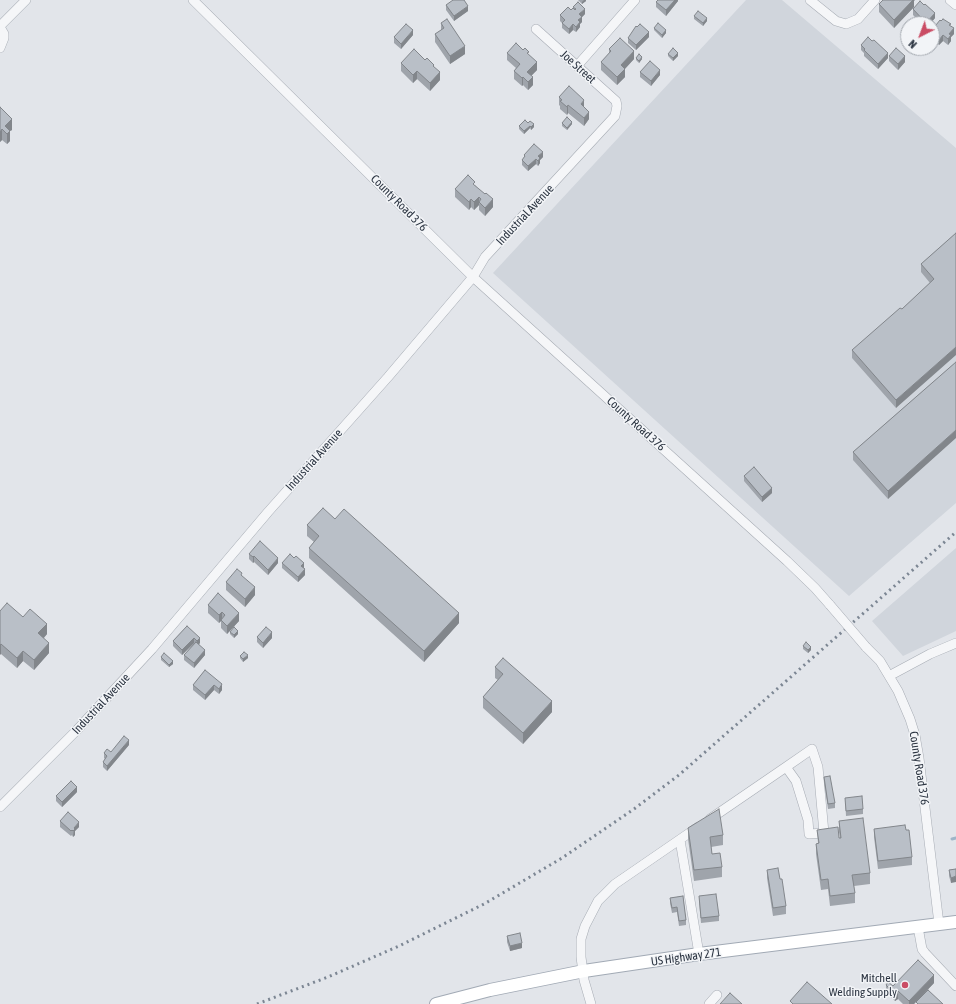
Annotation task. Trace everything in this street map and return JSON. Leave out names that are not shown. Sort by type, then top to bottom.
[{"type":"main road","name":"US Highway 271","points":[[436,1004],[504,987],[584,972],[699,954],[956,922]]},
{"type":"street","points":[[0,48],[4,34],[0,27],[26,0]]},
{"type":"street","name":"County Road 376","points":[[193,0],[473,277],[792,565],[815,588],[880,662],[890,676],[904,704],[918,748],[938,924]]},
{"type":"street","points":[[577,66],[635,0]]},
{"type":"street","points":[[810,0],[840,23],[851,23],[858,19],[875,0]]},
{"type":"street","points":[[950,0],[956,5]]},
{"type":"street","name":"Joe Street","points":[[536,29],[610,95],[616,101],[617,106]]},
{"type":"street","name":"Industrial Avenue","points":[[0,807],[76,731],[152,649],[268,512],[388,378],[473,277],[485,257],[613,119],[617,111],[617,106]]},
{"type":"street","points":[[890,676],[930,654],[956,642]]},
{"type":"street","points":[[591,1004],[581,958],[582,939],[585,926],[598,901],[615,884],[786,766],[812,749],[818,767],[824,833],[810,834],[808,820],[796,781],[786,766]]},
{"type":"street","points":[[680,840],[699,954]]},
{"type":"street","points":[[918,927],[921,944],[925,953],[956,986]]},
{"type":"street","points":[[709,1004],[717,995]]},
{"type":"shaded area","points":[[746,0],[782,0],[956,148],[956,503],[849,596],[493,273]]},
{"type":"shaded area","points":[[956,548],[956,631],[903,656],[872,621]]},
{"type":"building","points":[[453,0],[464,0],[468,6],[454,16],[446,5]]},
{"type":"building","points":[[658,0],[675,0],[666,10],[656,2]]},
{"type":"building","points":[[883,0],[913,0],[894,20],[879,4]]},
{"type":"building","points":[[920,1],[935,13],[932,16],[920,16],[913,9]]},
{"type":"building","points":[[578,2],[585,9],[579,14],[582,17],[578,20],[580,22],[576,27],[573,24],[569,29],[562,23],[565,20],[560,15],[568,7],[571,10],[573,8],[575,10],[576,9],[573,7]]},
{"type":"building","points":[[698,11],[707,18],[703,23],[694,16]]},
{"type":"building","points":[[447,19],[465,46],[450,56],[435,34],[444,28],[441,23]]},
{"type":"building","points":[[943,19],[954,28],[949,34],[951,35],[948,39],[943,35],[940,39],[940,20],[941,21]]},
{"type":"building","points":[[658,23],[666,30],[662,35],[654,28]]},
{"type":"building","points":[[406,24],[413,30],[401,44],[394,37]]},
{"type":"building","points":[[640,24],[649,32],[636,45],[628,38],[636,26],[637,27]]},
{"type":"building","points":[[868,37],[872,41],[874,40],[888,53],[878,64],[861,45]]},
{"type":"building","points":[[620,38],[634,51],[621,65],[625,69],[617,77],[601,62],[611,51],[609,49]]},
{"type":"building","points":[[516,43],[523,50],[525,48],[529,52],[527,53],[537,62],[527,72],[533,77],[528,82],[514,71],[520,64],[507,53]]},
{"type":"building","points":[[673,48],[678,53],[673,58],[668,54]]},
{"type":"building","points":[[896,48],[900,52],[900,56],[905,56],[898,64],[889,56]]},
{"type":"building","points":[[414,49],[425,60],[427,58],[440,72],[430,83],[417,71],[413,75],[401,63]]},
{"type":"building","points":[[639,54],[642,57],[639,61],[636,58]]},
{"type":"building","points":[[650,61],[660,70],[651,81],[640,72]]},
{"type":"building","points":[[569,86],[584,100],[581,104],[589,112],[584,118],[568,105],[567,107],[560,101],[562,100],[559,97]]},
{"type":"building","points":[[0,107],[12,119],[5,126],[10,131],[7,134],[2,129],[0,132]]},
{"type":"building","points":[[567,117],[572,122],[567,128],[562,123]]},
{"type":"building","points":[[525,120],[528,123],[530,121],[534,124],[524,131],[519,126]]},
{"type":"building","points":[[534,144],[543,152],[538,156],[540,158],[538,161],[536,159],[528,166],[522,160],[525,156],[524,155]]},
{"type":"building","points":[[468,175],[475,182],[473,184],[493,199],[485,208],[479,202],[481,199],[479,197],[474,202],[471,199],[469,202],[455,189]]},
{"type":"building","points":[[956,233],[956,347],[896,400],[852,350],[900,308],[902,309],[934,279],[921,264]]},
{"type":"building","points":[[956,362],[956,430],[888,491],[853,452]]},
{"type":"building","points":[[754,467],[772,488],[762,497],[744,476]]},
{"type":"building","points":[[323,508],[335,519],[344,509],[459,613],[424,651],[309,548],[319,536],[307,525]]},
{"type":"building","points":[[260,541],[278,558],[268,570],[254,556],[253,557],[249,554]]},
{"type":"building","points":[[290,554],[294,558],[296,556],[304,563],[301,566],[305,569],[298,577],[282,563]]},
{"type":"building","points":[[237,569],[242,573],[241,575],[255,587],[245,599],[226,582]]},
{"type":"building","points":[[218,593],[239,613],[227,626],[221,620],[225,615],[222,612],[219,615],[208,605]]},
{"type":"building","points":[[7,603],[23,617],[30,609],[47,624],[38,633],[49,643],[34,660],[23,651],[17,658],[1,644],[0,645],[0,611]]},
{"type":"building","points":[[187,626],[200,638],[197,641],[194,638],[182,650],[173,641]]},
{"type":"building","points":[[234,627],[238,631],[234,635],[230,632]]},
{"type":"building","points":[[266,627],[272,632],[263,643],[257,637]]},
{"type":"building","points":[[196,642],[205,650],[194,663],[184,655]]},
{"type":"building","points":[[806,642],[811,647],[808,650],[803,646]]},
{"type":"building","points":[[244,652],[248,655],[243,659],[240,656]]},
{"type":"building","points":[[164,653],[173,661],[169,665],[161,657]]},
{"type":"building","points":[[503,658],[552,701],[523,733],[483,697],[503,674],[495,667]]},
{"type":"building","points":[[205,670],[222,684],[219,689],[214,685],[205,695],[193,685]]},
{"type":"building","points":[[124,736],[129,740],[107,766],[103,762],[107,756],[104,753],[107,749],[111,752]]},
{"type":"building","points":[[830,776],[835,803],[828,804],[824,777]]},
{"type":"building","points":[[71,781],[77,787],[62,802],[56,796]]},
{"type":"building","points":[[862,796],[863,809],[846,811],[845,798]]},
{"type":"building","points":[[719,809],[723,835],[710,837],[712,854],[720,853],[722,867],[694,870],[688,828]]},
{"type":"building","points":[[68,812],[79,822],[73,831],[71,831],[60,821]]},
{"type":"building","points":[[863,818],[870,873],[852,875],[855,893],[830,896],[828,879],[821,880],[816,844],[819,843],[817,830],[838,827],[839,838],[841,838],[839,821]]},
{"type":"building","points":[[905,825],[906,830],[909,830],[912,857],[878,861],[874,829]]},
{"type":"building","points":[[778,868],[780,879],[782,879],[786,906],[773,908],[767,870]]},
{"type":"building","points":[[956,869],[956,876],[951,878],[949,870]]},
{"type":"building","points":[[716,894],[719,916],[701,918],[699,896]]},
{"type":"building","points":[[683,896],[686,920],[679,921],[677,907],[672,908],[670,898]]},
{"type":"building","points":[[520,933],[522,943],[510,946],[507,936]]},
{"type":"building","points":[[918,960],[934,975],[909,1001],[898,991],[895,994],[886,985],[888,982],[893,986]]},
{"type":"building","points":[[807,982],[832,1004],[793,1004],[790,1001]]},
{"type":"building","points":[[928,990],[943,1004],[918,1004],[916,1002]]},
{"type":"building","points":[[730,993],[742,1004],[720,1004]]},
{"type":"waterway","points":[[952,839],[956,838]]},
{"type":"railway","points":[[257,1004],[328,977],[399,946],[484,904],[562,858],[634,809],[679,775],[956,532]]},
{"type":"place","name":"Mitchell Welding Supply","points":[[905,985]]}]
